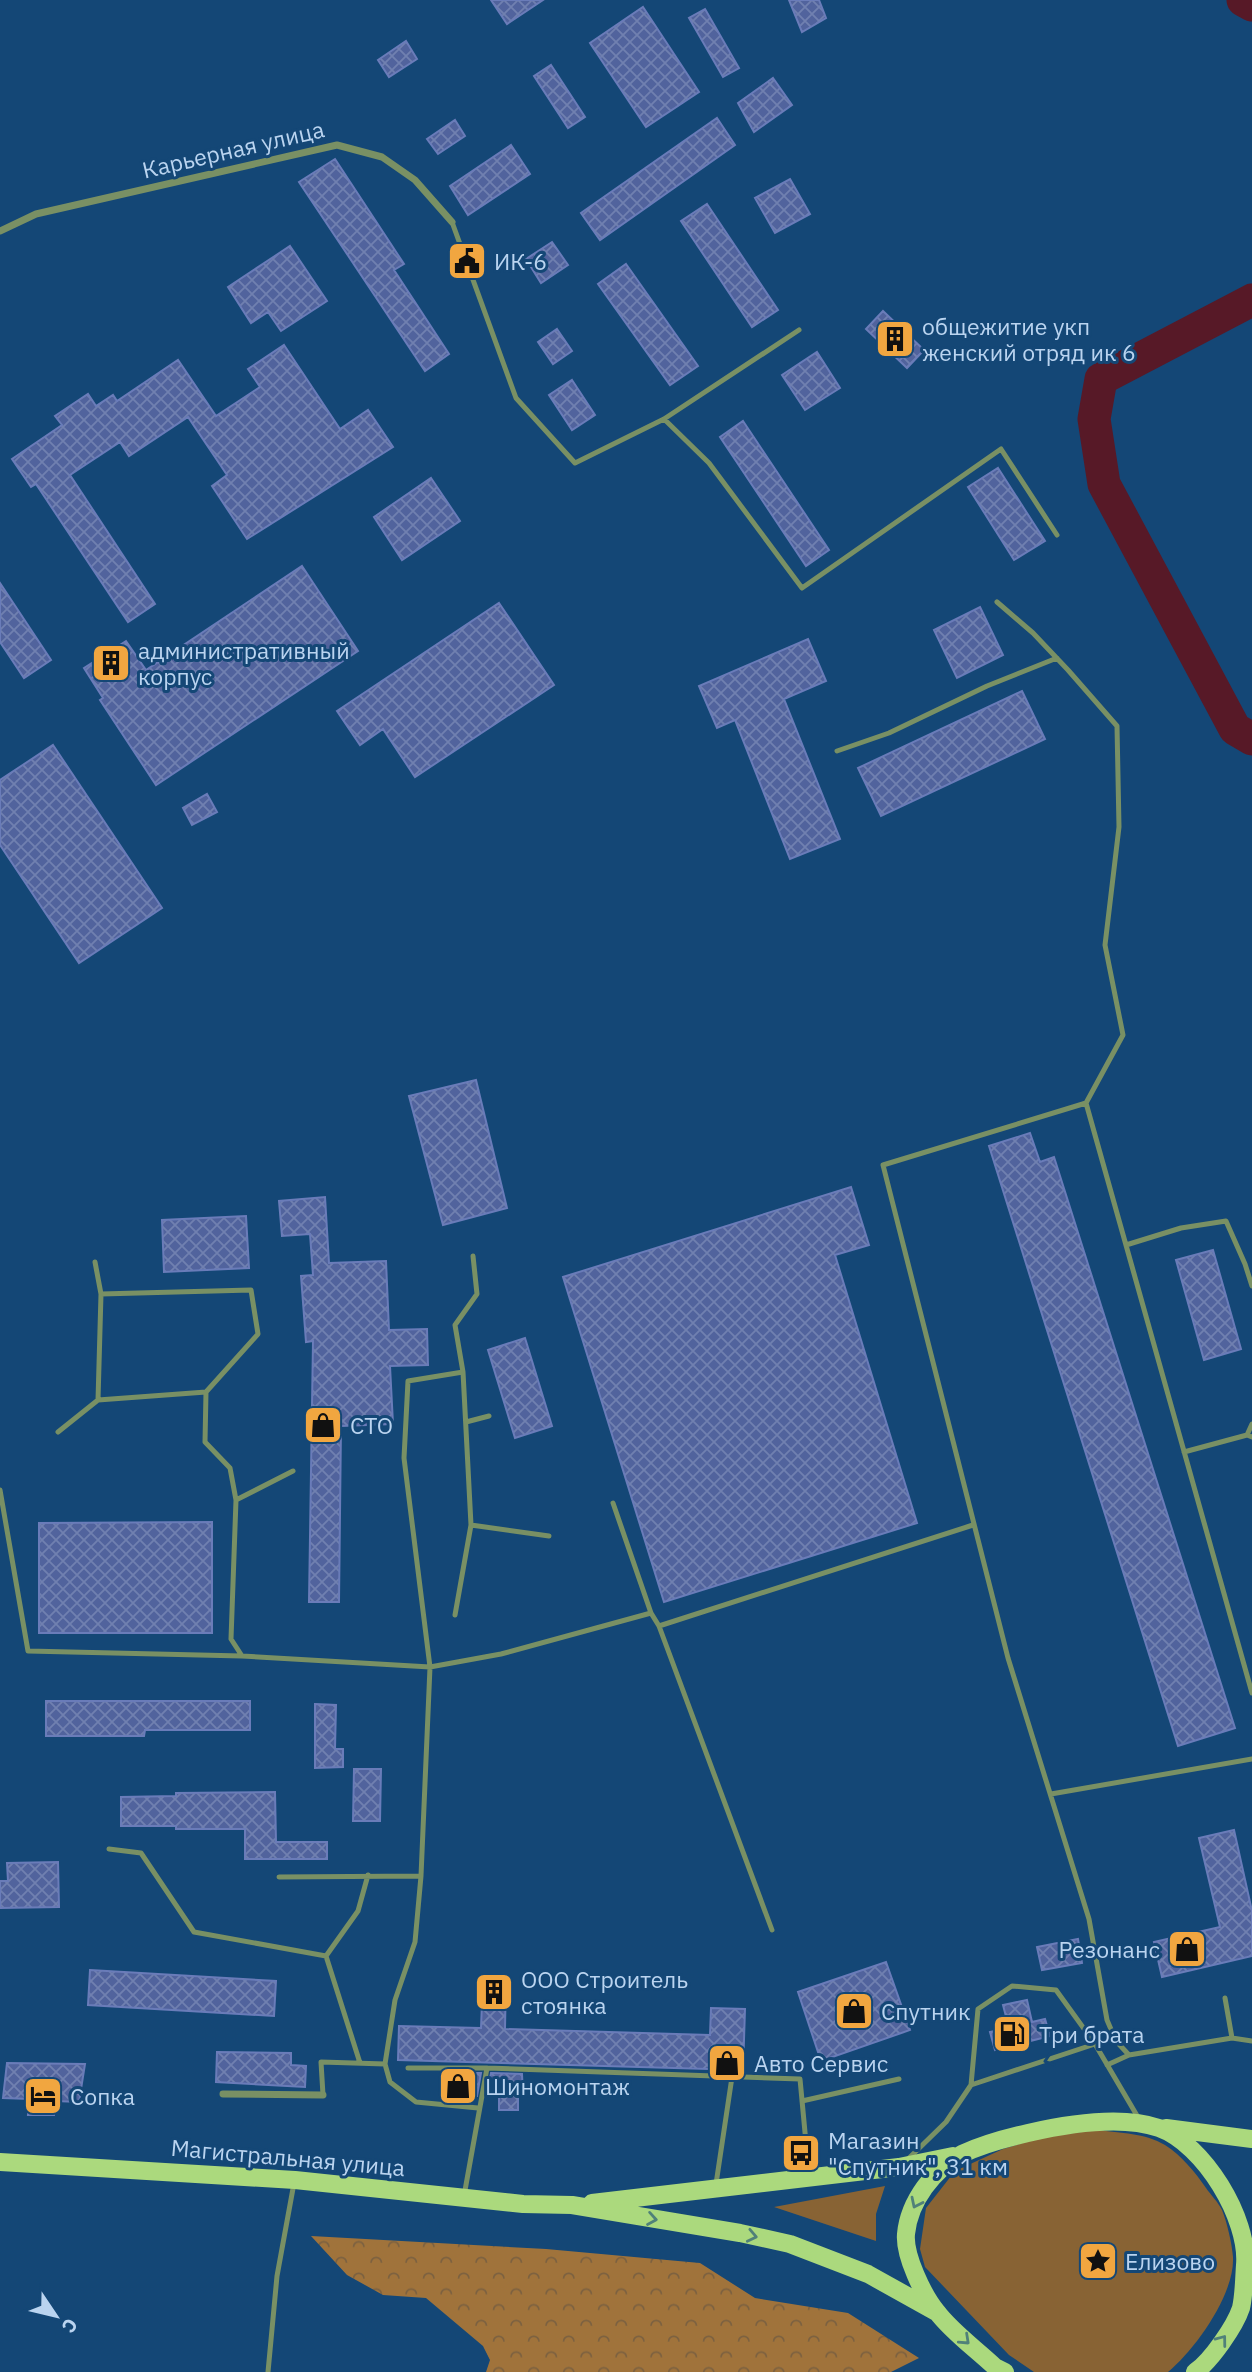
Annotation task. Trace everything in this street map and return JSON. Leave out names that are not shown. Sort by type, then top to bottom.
[{"type":"main road","points":[[999,2370],[936,2312],[913,2265],[906,2243],[914,2205],[939,2170],[962,2154],[1001,2139],[1088,2122],[1142,2124],[1252,2139]]},
{"type":"main road","points":[[1142,2124],[1160,2128],[1180,2139],[1202,2160],[1227,2196],[1241,2228],[1246,2255],[1246,2303],[1229,2332],[1197,2371]]},
{"type":"main road","name":"Магистральная улица","points":[[0,2162],[295,2180],[523,2204],[572,2205],[900,2167],[962,2154]]},
{"type":"main road","name":"Магистральная улица","points":[[572,2205],[790,2244],[868,2274],[936,2312]]},
{"type":"street","name":"Карьерная улица","points":[[0,231],[36,214],[337,145],[382,157],[415,180],[452,222]]},
{"type":"street","points":[[223,2094],[323,2095]]},
{"type":"lane","points":[[452,222],[516,398],[575,463],[664,419],[799,330]]},
{"type":"lane","points":[[664,419],[709,463],[803,588],[1001,449],[1057,535]]},
{"type":"lane","points":[[997,602],[1057,658],[1116,726],[1119,827],[1105,945],[1123,1035],[1086,1102],[883,1165],[1008,1658],[1089,1919],[1107,2020],[1116,2041],[1129,2055]]},
{"type":"lane","points":[[837,751],[889,733],[987,686],[1057,658]]},
{"type":"lane","points":[[1086,1102],[1252,1693]]},
{"type":"lane","points":[[1126,1245],[1181,1228],[1226,1221],[1252,1286]]},
{"type":"lane","points":[[455,1615],[471,1525],[463,1372],[455,1325],[477,1294],[473,1256]]},
{"type":"lane","points":[[95,1262],[101,1294],[98,1400]]},
{"type":"lane","points":[[101,1294],[251,1290],[258,1334],[206,1392],[205,1442],[230,1468],[236,1500],[231,1639],[242,1656]]},
{"type":"lane","points":[[463,1372],[408,1381],[404,1458],[430,1667],[421,1875],[415,1942],[395,2000],[385,2064],[390,2082],[416,2102],[478,2108]]},
{"type":"lane","points":[[58,1432],[98,1400],[206,1392]]},
{"type":"lane","points":[[466,1422],[489,1416]]},
{"type":"lane","points":[[1184,1452],[1249,1436],[1252,1424]]},
{"type":"lane","points":[[236,1500],[293,1471]]},
{"type":"lane","points":[[0,1490],[28,1651],[242,1656],[430,1667],[501,1654],[651,1613]]},
{"type":"lane","points":[[613,1503],[651,1613],[659,1626],[772,1930]]},
{"type":"lane","points":[[471,1525],[549,1536]]},
{"type":"lane","points":[[659,1626],[973,1525]]},
{"type":"lane","points":[[1051,1794],[1252,1759]]},
{"type":"lane","points":[[109,1849],[141,1853],[194,1932],[326,1956]]},
{"type":"lane","points":[[326,1956],[358,1911],[368,1875]]},
{"type":"lane","points":[[279,1877],[421,1875]]},
{"type":"lane","points":[[326,1956],[360,2063]]},
{"type":"lane","points":[[900,2167],[946,2122],[971,2085],[978,2009],[1012,1986],[1056,1990],[1095,2045],[1142,2124]]},
{"type":"lane","points":[[1225,1998],[1232,2038]]},
{"type":"lane","points":[[1107,2065],[1129,2055],[1232,2038],[1252,2041]]},
{"type":"lane","points":[[971,2085],[1095,2045]]},
{"type":"lane","points":[[323,2095],[321,2062],[385,2064]]},
{"type":"lane","points":[[408,2068],[487,2068],[800,2079],[810,2178]]},
{"type":"lane","points":[[464,2197],[487,2068]]},
{"type":"lane","points":[[716,2188],[732,2077]]},
{"type":"lane","points":[[802,2101],[899,2079]]},
{"type":"lane","points":[[268,2372],[277,2276],[295,2180]]},
{"type":"shaded area","points":[[1097,2130],[1141,2136],[1171,2149],[1197,2176],[1220,2207],[1226,2221],[1233,2257],[1227,2287],[1201,2336],[1168,2372],[1034,2372],[1009,2355],[925,2267],[920,2249],[926,2208],[955,2171],[1003,2149],[1043,2137]]},
{"type":"shaded area","points":[[885,2186],[876,2214],[876,2241],[774,2207]]},
{"type":"green space","points":[[311,2236],[546,2249],[700,2263],[755,2298],[848,2313],[919,2358],[891,2372],[486,2372],[490,2360],[483,2346],[426,2298],[383,2295],[347,2275]]},
{"type":"building","points":[[491,0],[543,0],[507,24]]},
{"type":"building","points":[[789,0],[819,0],[826,18],[802,32]]},
{"type":"building","points":[[643,7],[699,92],[646,127],[590,43]]},
{"type":"building","points":[[705,9],[739,68],[723,77],[689,18]]},
{"type":"building","points":[[406,41],[417,59],[389,77],[378,60]]},
{"type":"building","points":[[551,65],[585,117],[568,128],[534,76]]},
{"type":"building","points":[[773,78],[792,105],[754,132],[738,103]]},
{"type":"building","points":[[717,118],[735,145],[600,240],[581,213]]},
{"type":"building","points":[[455,120],[465,136],[438,154],[427,139]]},
{"type":"building","points":[[511,145],[530,174],[468,215],[450,186]]},
{"type":"building","points":[[335,159],[404,264],[394,270],[449,354],[425,371],[299,182]]},
{"type":"building","points":[[790,179],[810,214],[775,233],[755,198]]},
{"type":"building","points":[[707,204],[778,310],[752,327],[681,221]]},
{"type":"building","points":[[552,242],[568,265],[541,283],[526,259]]},
{"type":"building","points":[[290,246],[327,301],[281,331],[268,312],[251,323],[228,287]]},
{"type":"building","points":[[626,264],[698,366],[670,385],[598,284]]},
{"type":"building","name":"общежитие укп женский отряд ик 6","points":[[883,311],[924,350],[907,368],[866,329]]},
{"type":"building","points":[[557,329],[572,351],[553,364],[538,342]]},
{"type":"building","points":[[284,345],[340,429],[368,410],[393,447],[247,539],[212,486],[227,475],[188,417],[129,456],[120,442],[70,475],[155,604],[128,622],[36,484],[31,487],[12,459],[62,425],[55,416],[88,394],[96,406],[113,395],[117,401],[178,360],[216,416],[260,387],[248,369]]},
{"type":"building","points":[[817,352],[840,388],[805,410],[782,375]]},
{"type":"building","points":[[572,380],[595,415],[572,430],[549,395]]},
{"type":"building","points":[[743,421],[829,550],[806,566],[720,437]]},
{"type":"building","points":[[998,468],[1045,541],[1014,560],[968,487]]},
{"type":"building","points":[[431,478],[460,521],[402,560],[374,517]]},
{"type":"building","points":[[302,566],[358,651],[156,785],[100,700],[103,698],[84,668],[126,641],[146,670]]},
{"type":"building","points":[[0,583],[51,660],[24,678],[0,642]]},
{"type":"building","points":[[499,603],[554,685],[415,777],[383,729],[360,745],[337,711]]},
{"type":"building","points":[[980,607],[1003,655],[957,678],[934,630]]},
{"type":"building","points":[[808,639],[826,681],[784,699],[840,839],[790,859],[735,720],[717,728],[699,686]]},
{"type":"building","points":[[1022,691],[1045,739],[881,816],[858,768]]},
{"type":"building","points":[[53,745],[162,908],[79,963],[0,845],[0,780]]},
{"type":"building","points":[[207,794],[217,812],[192,825],[183,808]]},
{"type":"building","points":[[476,1080],[507,1208],[443,1225],[409,1096]]},
{"type":"building","points":[[1030,1133],[1040,1162],[1054,1157],[1235,1728],[1178,1746],[989,1146]]},
{"type":"building","points":[[851,1187],[869,1245],[835,1255],[917,1523],[664,1602],[563,1277]]},
{"type":"building","points":[[325,1197],[329,1263],[386,1261],[389,1330],[427,1329],[428,1365],[390,1366],[393,1424],[341,1426],[339,1602],[309,1602],[313,1341],[306,1342],[301,1276],[313,1275],[310,1234],[282,1236],[279,1201]]},
{"type":"building","points":[[246,1216],[249,1268],[164,1272],[162,1220]]},
{"type":"building","points":[[1213,1250],[1241,1349],[1204,1360],[1176,1260]]},
{"type":"building","points":[[525,1338],[552,1426],[515,1438],[488,1350]]},
{"type":"building","points":[[212,1522],[212,1633],[39,1633],[39,1523]]},
{"type":"building","points":[[46,1701],[250,1701],[250,1730],[145,1730],[144,1736],[46,1736]]},
{"type":"building","points":[[315,1704],[336,1705],[335,1749],[343,1749],[343,1767],[315,1768]]},
{"type":"building","points":[[354,1769],[381,1769],[380,1821],[353,1821]]},
{"type":"building","points":[[275,1792],[276,1842],[327,1842],[327,1859],[245,1859],[245,1829],[121,1826],[121,1797],[176,1796],[176,1793]]},
{"type":"building","points":[[1234,1830],[1252,1911],[1252,1956],[1162,1977],[1154,1942],[1220,1927],[1199,1838]]},
{"type":"building","points":[[58,1862],[59,1907],[0,1908],[0,1881],[8,1881],[7,1863]]},
{"type":"building","points":[[1078,1939],[1082,1963],[1042,1970],[1037,1947]]},
{"type":"building","name":"Спутник","points":[[886,1962],[910,2030],[821,2061],[798,1992]]},
{"type":"building","points":[[90,1970],[276,1981],[274,2016],[88,2005]]},
{"type":"building","points":[[483,1977],[506,1978],[505,2029],[710,2035],[711,2008],[745,2009],[743,2070],[398,2060],[399,2026],[481,2028]]},
{"type":"building","points":[[1027,2000],[1032,2022],[1045,2019],[1050,2036],[995,2050],[990,2032],[1009,2028],[1003,2005]]},
{"type":"building","points":[[217,2052],[291,2053],[291,2065],[306,2066],[305,2087],[216,2082]]},
{"type":"building","points":[[7,2063],[85,2064],[79,2102],[55,2101],[54,2115],[28,2115],[30,2099],[3,2098]]},
{"type":"building","name":"Шиномонтаж","points":[[441,2073],[481,2073],[477,2096],[442,2097]]},
{"type":"building","points":[[491,2073],[522,2074],[523,2096],[518,2096],[518,2110],[499,2110],[499,2096],[487,2096]]},
{"type":"waterway","points":[[1243,0],[1252,5]]},
{"type":"waterway","points":[[1252,300],[1101,379],[1094,419],[1104,484],[1235,729],[1252,739]]},
{"type":"place","name":"ИК-6","points":[[467,261]]},
{"type":"place","name":"общежитие укп женский отряд ик 6","points":[[895,339]]},
{"type":"place","name":"административный корпус","points":[[111,663]]},
{"type":"place","name":"СТО","points":[[323,1425]]},
{"type":"place","name":"Резонанс","points":[[1187,1949]]},
{"type":"place","name":"ООО Строитель стоянка","points":[[494,1992]]},
{"type":"place","name":"Спутник","points":[[854,2011]]},
{"type":"place","name":"Три брата","points":[[1012,2034]]},
{"type":"place","name":"Авто Сервис","points":[[727,2063]]},
{"type":"place","name":"Шиномонтаж","points":[[458,2086]]},
{"type":"place","name":"Сопка","points":[[43,2096]]},
{"type":"place","name":"Магазин \"Спутник\", 31 км","points":[[801,2153]]},
{"type":"place","name":"Елизово","points":[[1098,2261]]}]
